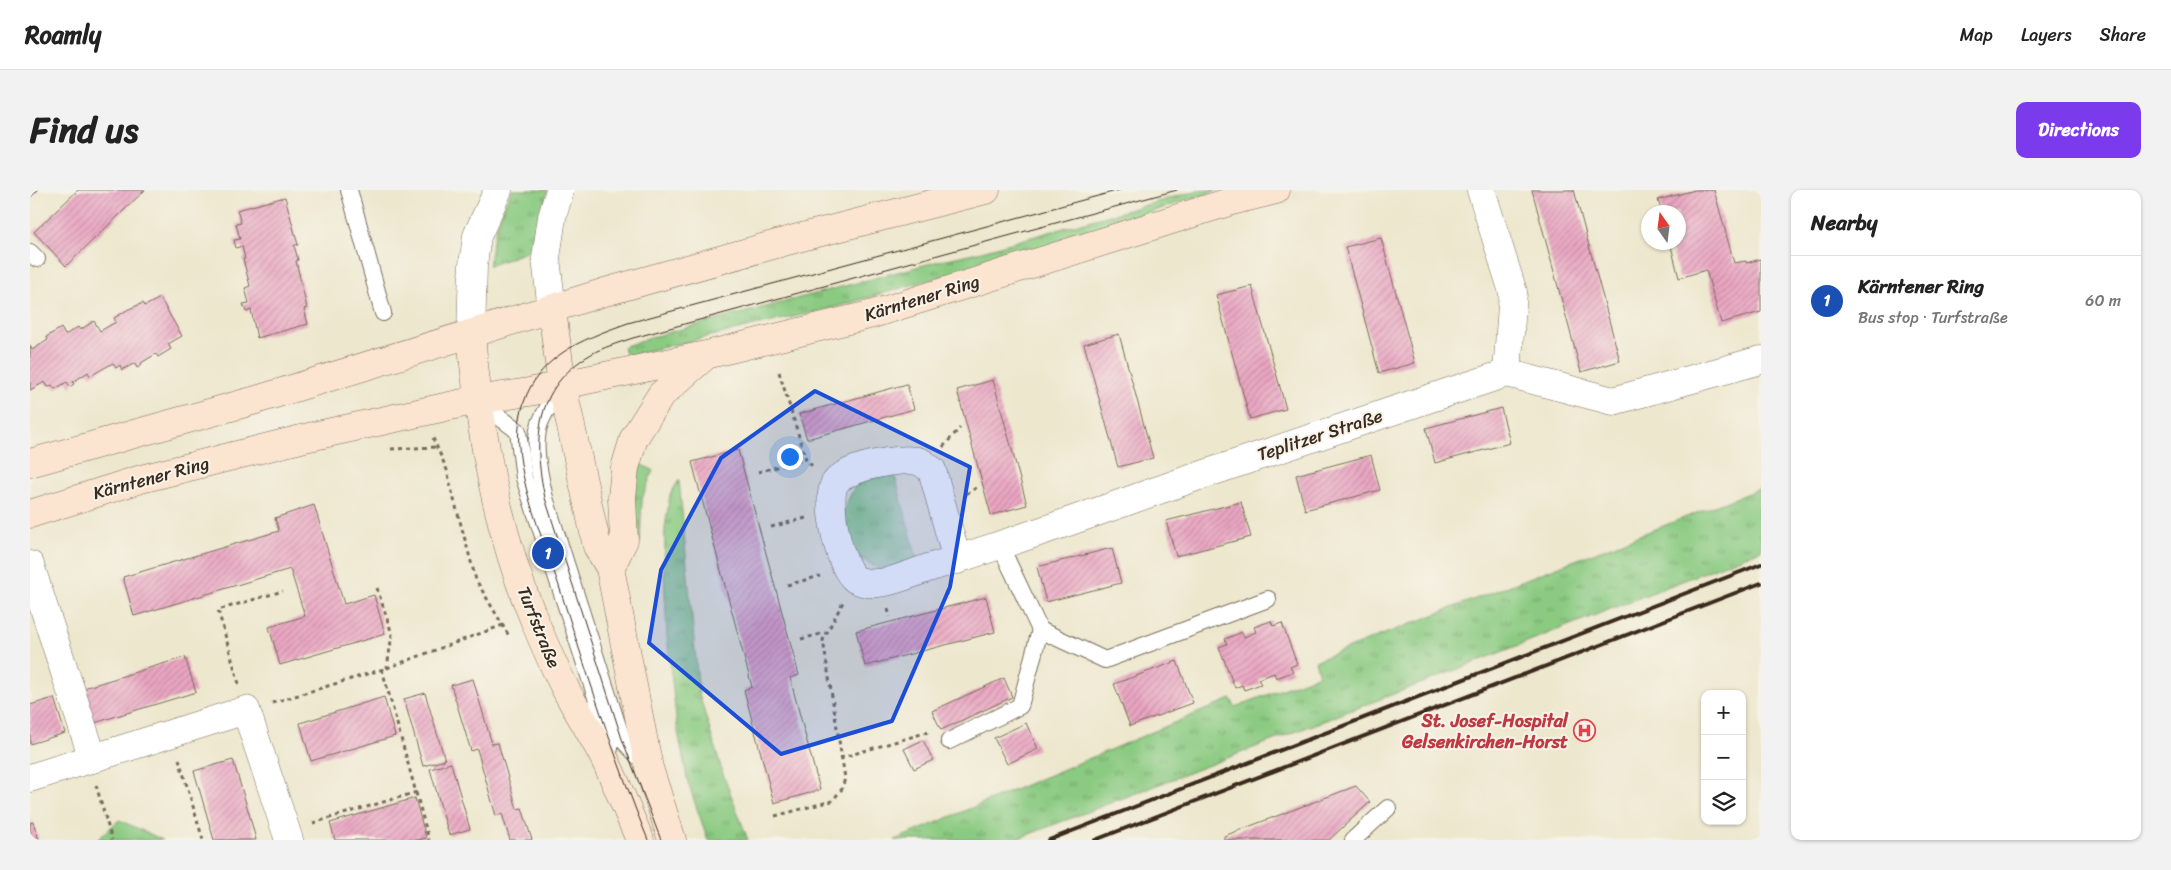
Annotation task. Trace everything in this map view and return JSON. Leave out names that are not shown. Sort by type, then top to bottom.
[{"type":"main road","points":[[30,463],[256,400],[552,310],[605,292],[798,238],[986,190]]},
{"type":"main road","name":"Kärntener Ring","points":[[30,514],[141,479],[337,431],[477,400],[706,356],[873,314],[1232,201],[1276,190]]},
{"type":"main road","points":[[552,310],[562,385],[597,546],[610,568],[648,768],[672,840]]},
{"type":"main road","points":[[471,335],[477,400]]},
{"type":"main road","points":[[610,568],[624,540],[622,498],[625,468],[634,438],[660,395],[706,356]]},
{"type":"main road","name":"Turfstraße","points":[[477,400],[494,496],[516,569],[535,621],[564,687],[606,763],[640,840]]},
{"type":"street","points":[[471,335],[473,265],[478,236],[498,190]]},
{"type":"street","points":[[552,310],[546,258],[552,217],[560,190]]},
{"type":"street","points":[[1481,190],[1513,292],[1506,373],[1612,401],[1761,360]]},
{"type":"street","name":"Teplitzer Straße","points":[[855,579],[868,583],[889,580],[957,560],[1256,456],[1506,373]]},
{"type":"street","points":[[855,579],[845,565],[832,520],[831,502],[834,484],[844,474],[889,461],[922,462],[932,470],[957,560]]},
{"type":"street","points":[[30,565],[91,760]]},
{"type":"street","points":[[30,778],[246,710],[287,835]]},
{"type":"lane","points":[[349,190],[383,313]]},
{"type":"lane","points":[[562,385],[540,424],[538,454],[544,490],[622,739],[648,768]]},
{"type":"lane","points":[[477,400],[518,431],[524,478],[611,742],[606,763]]},
{"type":"lane","points":[[949,740],[1020,706],[1040,630],[1000,545]]},
{"type":"lane","points":[[1040,630],[1105,660],[1268,599]]},
{"type":"lane","points":[[1352,840],[1388,808]]},
{"type":"path","points":[[779,372],[806,459],[815,469]]},
{"type":"path","points":[[758,472],[806,459]]},
{"type":"path","points":[[771,527],[812,516]]},
{"type":"path","points":[[787,585],[828,573]]},
{"type":"path","points":[[775,816],[832,800],[842,789],[845,778],[840,758],[823,640],[855,579]]},
{"type":"path","points":[[377,588],[392,634],[387,668]]},
{"type":"path","points":[[283,591],[218,610],[246,710],[387,668],[503,625]]},
{"type":"path","points":[[801,640],[826,633]]},
{"type":"path","points":[[382,669],[429,840]]},
{"type":"path","points":[[840,758],[928,732],[949,740]]},
{"type":"path","points":[[171,734],[203,840]]},
{"type":"path","points":[[91,760],[112,840]]},
{"type":"path","points":[[287,835],[417,792]]},
{"type":"highlighted area","points":[[815,391],[970,467],[950,587],[892,721],[781,754],[649,643],[661,570],[721,458]]},
{"type":"green space","points":[[512,190],[548,190],[531,250],[489,266],[497,227]]},
{"type":"green space","points":[[1199,190],[1218,190],[1049,245],[836,307],[626,356],[623,347],[648,338],[982,251]]},
{"type":"green space","points":[[637,463],[653,470],[642,499],[640,542],[637,541],[632,497]]},
{"type":"green space","points":[[894,472],[917,559],[881,571],[853,553],[842,512],[857,482]]},
{"type":"green space","points":[[679,480],[699,694],[722,771],[748,840],[708,840],[688,783],[677,726],[667,636],[664,571],[665,528],[670,495]]},
{"type":"green space","points":[[1761,488],[1761,550],[1014,840],[895,840],[1231,699],[1235,707],[1319,675],[1315,661]]},
{"type":"green space","points":[[119,820],[163,840],[97,840]]},
{"type":"building","points":[[30,190],[38,190],[30,198]]},
{"type":"building","points":[[78,190],[145,190],[66,266],[34,232]]},
{"type":"building","points":[[1532,190],[1574,190],[1620,361],[1581,372]]},
{"type":"building","points":[[1695,190],[1714,190],[1734,263],[1746,261],[1746,263],[1761,259],[1761,312],[1721,323],[1706,270],[1679,278],[1672,250],[1686,250],[1686,205],[1660,205],[1658,200]]},
{"type":"building","points":[[285,197],[298,245],[294,245],[307,308],[304,309],[308,324],[257,338],[251,310],[246,312],[243,304],[249,303],[245,288],[250,286],[243,259],[245,259],[242,246],[236,248],[234,240],[240,239],[236,224],[241,223],[237,210]]},
{"type":"building","points":[[1381,238],[1415,363],[1379,373],[1345,247]]},
{"type":"building","points":[[1252,286],[1286,409],[1250,419],[1216,295]]},
{"type":"building","points":[[160,298],[182,336],[168,344],[171,349],[158,357],[156,354],[141,363],[142,365],[137,368],[135,363],[122,370],[120,365],[116,368],[113,363],[90,376],[88,372],[73,382],[74,384],[70,387],[67,382],[55,389],[52,385],[48,387],[45,382],[30,390],[30,346],[32,350],[48,340],[46,337],[61,328],[65,335],[78,327],[80,330],[94,321],[100,331],[116,322],[114,318],[129,309],[143,303],[145,306]]},
{"type":"building","points":[[1119,334],[1153,458],[1118,467],[1084,344]]},
{"type":"building","points":[[993,380],[1027,505],[991,515],[957,390]]},
{"type":"building","points":[[907,384],[914,409],[807,439],[799,414]]},
{"type":"building","points":[[1501,408],[1510,443],[1435,463],[1426,428]]},
{"type":"building","points":[[738,450],[799,675],[790,678],[820,790],[774,803],[744,690],[752,687],[692,462]]},
{"type":"building","points":[[1371,455],[1380,490],[1305,510],[1296,475]]},
{"type":"building","points":[[1241,502],[1251,537],[1176,556],[1166,521]]},
{"type":"building","points":[[314,505],[344,604],[374,595],[385,634],[280,665],[269,627],[305,616],[290,569],[134,616],[123,577],[279,531],[275,518]]},
{"type":"building","points":[[1112,548],[1121,583],[1046,602],[1037,567]]},
{"type":"building","points":[[986,597],[995,632],[865,666],[856,631]]},
{"type":"building","points":[[1271,621],[1273,626],[1282,623],[1297,664],[1290,667],[1293,672],[1276,678],[1274,673],[1258,679],[1261,684],[1244,690],[1242,685],[1235,688],[1219,647],[1227,644],[1225,639],[1242,632],[1244,637],[1256,632],[1254,627]]},
{"type":"building","points":[[185,657],[196,692],[94,723],[84,688]]},
{"type":"building","points":[[1177,661],[1193,703],[1130,726],[1114,684]]},
{"type":"building","points":[[1004,678],[1012,697],[941,730],[932,711]]},
{"type":"building","points":[[473,679],[492,744],[498,743],[517,809],[522,808],[532,840],[510,840],[502,814],[496,816],[477,749],[471,751],[451,685]]},
{"type":"building","points":[[425,693],[445,760],[423,766],[404,699]]},
{"type":"building","points":[[384,697],[395,736],[311,761],[300,723]]},
{"type":"building","points":[[54,698],[65,733],[30,744],[30,705]]},
{"type":"building","points":[[1026,723],[1038,749],[1007,764],[994,738]]},
{"type":"building","points":[[923,740],[933,760],[914,769],[904,749]]},
{"type":"building","points":[[233,760],[256,840],[214,840],[194,771]]},
{"type":"building","points":[[451,763],[470,829],[449,835],[430,769]]},
{"type":"building","points":[[1356,786],[1370,802],[1329,840],[1224,840],[1224,836]]},
{"type":"building","points":[[415,798],[426,838],[419,840],[335,840],[330,823]]},
{"type":"building","points":[[33,822],[39,840],[30,840],[30,823]]},
{"type":"tram line","points":[[648,840],[601,714],[537,523],[524,477],[519,433],[521,413],[527,394],[536,378],[547,365],[576,344],[628,323],[1120,190]]},
{"type":"tram line","points":[[661,840],[622,739],[545,498],[541,476],[539,434],[543,414],[550,396],[561,379],[576,364],[597,351],[633,338],[1177,190]]},
{"type":"railway","points":[[1049,840],[1761,564]]},
{"type":"railway","points":[[1095,840],[1761,583]]},
{"type":"place","name":"Kärntener Ring","points":[[548,553]]},
{"type":"place","name":"St. Josef-Hospital Gelsenkirchen-Horst","points":[[1584,731]]}]
